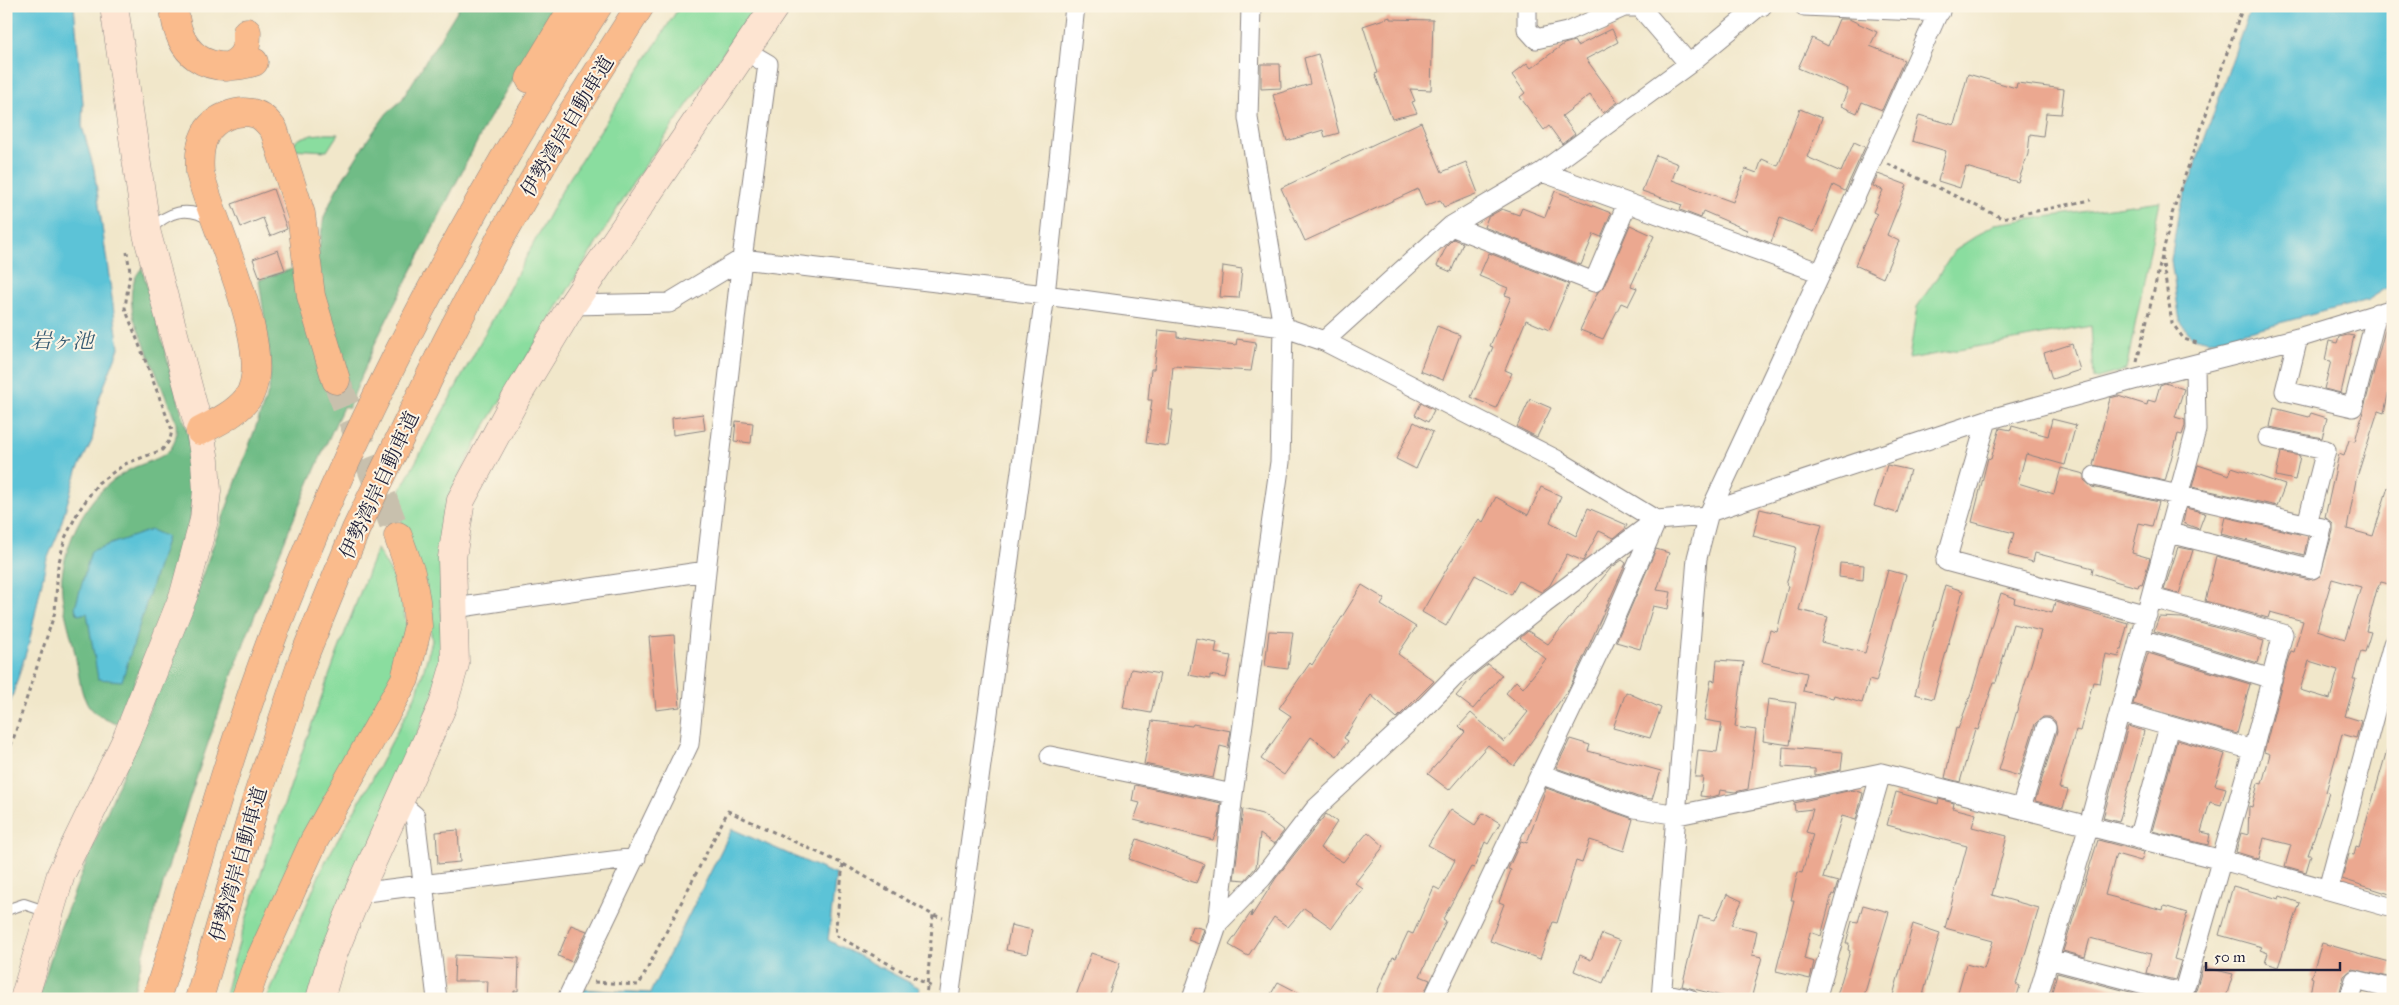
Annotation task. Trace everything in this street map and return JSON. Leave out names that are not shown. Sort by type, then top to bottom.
[{"type":"highway","points":[[174,6],[175,22],[180,39],[189,51],[206,62],[227,67],[254,62]]},
{"type":"highway","points":[[412,323],[486,156],[574,6]]},
{"type":"highway","name":"伊勢湾岸自動車道","points":[[156,999],[233,751],[274,633],[325,509],[412,323],[469,217],[538,100],[598,6]]},
{"type":"highway","name":"伊勢湾岸自動車道","points":[[199,999],[258,794],[303,659],[356,529],[445,345],[501,237],[572,113],[640,6]]},
{"type":"highway","points":[[227,67],[244,56],[247,46],[247,32]]},
{"type":"highway","points":[[200,431],[236,410],[247,399],[255,383],[257,368],[252,330],[200,173],[201,143],[212,124],[233,114],[245,112],[257,114],[266,120],[274,130],[301,214],[311,296],[336,380]]},
{"type":"highway","points":[[245,999],[256,968],[314,841],[405,679],[418,626],[411,573],[398,536]]},
{"type":"street","points":[[24,999],[48,912],[61,874],[130,731],[184,594],[202,528],[207,492],[205,461],[200,431],[136,238],[114,6]]},
{"type":"street","points":[[320,999],[332,957],[358,893],[443,705],[456,664],[452,558],[461,500],[516,398],[572,305],[775,6]]},
{"type":"street","points":[[949,998],[1045,295],[1075,6]]},
{"type":"street","points":[[1192,999],[1218,924],[1233,794],[1280,462],[1284,327],[1248,118],[1251,6]]},
{"type":"street","points":[[1527,6],[1527,29],[1536,38],[1567,32],[1624,7],[1640,7],[1689,64]]},
{"type":"street","points":[[1324,341],[1451,226],[1542,172],[1689,64],[1758,7],[1762,6]]},
{"type":"street","points":[[1689,999],[1662,996],[1678,815],[1697,558],[1710,514],[1940,9],[1804,6]]},
{"type":"street","points":[[567,999],[689,744],[706,571],[742,259],[768,64],[744,50]]},
{"type":"street","points":[[1542,172],[1821,273]]},
{"type":"street","points":[[1451,226],[1594,282],[1627,204]]},
{"type":"street","points":[[572,305],[669,303],[742,259],[1045,295],[1284,327],[1324,341],[1557,460],[1656,520]]},
{"type":"street","points":[[1218,924],[1262,878],[1315,809],[1423,709],[1457,674],[1544,604],[1656,520],[1710,514],[1987,420],[2298,338],[2385,311]]},
{"type":"street","points":[[2298,338],[2285,391],[2353,407],[2385,311]]},
{"type":"street","points":[[2037,999],[2089,825],[2141,639],[2196,430],[2195,365]]},
{"type":"street","points":[[1987,420],[1946,561],[2283,634],[2253,750],[2184,994],[2049,959]]},
{"type":"street","points":[[2268,438],[2326,450],[2307,524]]},
{"type":"street","points":[[2095,476],[2322,528],[2312,569],[2170,533]]},
{"type":"street","points":[[1433,999],[1611,626],[1656,520]]},
{"type":"street","points":[[455,608],[706,571]]},
{"type":"street","points":[[2141,639],[2272,679]]},
{"type":"street","points":[[2328,889],[2393,644]]},
{"type":"street","points":[[2120,712],[2253,750]]},
{"type":"street","points":[[2138,840],[2169,727]]},
{"type":"street","points":[[2021,808],[2046,728]]},
{"type":"street","points":[[1050,756],[1233,794]]},
{"type":"street","points":[[1540,774],[1635,808],[1678,815],[1881,773],[2222,860],[2393,908]]},
{"type":"street","points":[[1816,999],[1881,773]]},
{"type":"street","points":[[400,803],[415,816],[437,999]]},
{"type":"street","points":[[358,893],[636,858]]},
{"type":"street","points":[[2349,999],[2354,980],[2393,989]]},
{"type":"lane","points":[[136,238],[164,216],[175,212],[187,211],[209,219],[218,231]]},
{"type":"lane","points":[[6,910],[24,904],[48,912]]},
{"type":"path","points":[[2133,380],[2172,214],[2243,6]]},
{"type":"path","points":[[1874,157],[2002,218],[2091,200]]},
{"type":"path","points":[[6,761],[52,619],[65,538],[78,512],[98,484],[126,464],[162,450],[170,440],[172,430],[125,308],[136,238]]},
{"type":"path","points":[[2162,254],[2172,323],[2184,339],[2201,345]]},
{"type":"path","points":[[577,981],[639,985],[728,811],[843,864],[933,915],[960,924]]},
{"type":"path","points":[[843,864],[835,935],[927,984],[949,998]]},
{"type":"path","points":[[926,999],[933,915]]},
{"type":"green space","points":[[460,6],[556,6],[485,126],[377,339],[348,409],[344,405],[312,477],[252,623],[198,772],[174,847],[132,999],[38,999],[59,931],[187,618],[269,390],[271,364],[259,280],[298,267],[331,334],[317,260],[324,217],[336,190],[368,139],[387,113],[401,101]]},
{"type":"green space","points":[[680,6],[756,6],[633,183],[482,431],[448,499],[440,543],[442,648],[434,693],[308,999],[267,999],[323,866],[375,774],[417,693],[432,641],[425,581],[394,502],[564,187]]},
{"type":"green space","points":[[319,134],[338,134],[327,151],[290,149],[298,139]]},
{"type":"green space","points":[[2160,201],[2126,370],[2094,379],[2091,326],[1909,359],[1917,307],[1956,249],[1995,224]]},
{"type":"green space","points":[[142,268],[189,438],[194,475],[190,524],[170,596],[117,724],[96,713],[85,699],[65,614],[62,580],[65,558],[72,537],[87,508],[94,499],[122,474],[166,453],[174,442],[176,422],[134,319],[131,299],[132,292],[135,279]]},
{"type":"green space","points":[[377,549],[399,586],[407,627],[399,667],[236,999],[224,999],[247,916],[286,799]]},
{"type":"water","name":"岩ヶ池","points":[[6,6],[74,6],[83,103],[82,126],[94,169],[119,348],[99,399],[92,441],[77,471],[58,534],[46,562],[29,643],[6,716]]},
{"type":"water","points":[[2251,6],[2393,6],[2393,284],[2368,300],[2210,341],[2192,337],[2180,322],[2171,260],[2178,215]]},
{"type":"water","points":[[151,530],[167,537],[122,681],[98,679],[87,613],[78,615],[75,608],[91,551]]},
{"type":"water","points":[[732,829],[836,875],[828,940],[920,988],[918,999],[572,999],[577,989],[650,993]]},
{"type":"building","points":[[1390,17],[1390,19],[1433,20],[1431,90],[1410,89],[1415,101],[1412,102],[1417,113],[1392,119],[1375,74],[1378,73],[1363,26]]},
{"type":"building","points":[[1839,19],[1849,19],[1877,32],[1870,46],[1904,60],[1882,110],[1862,102],[1857,113],[1841,106],[1848,89],[1798,68],[1812,38],[1828,46]]},
{"type":"building","points":[[1612,29],[1618,42],[1586,59],[1618,102],[1603,113],[1590,95],[1562,116],[1575,134],[1562,144],[1549,126],[1544,130],[1520,97],[1525,93],[1512,75],[1527,63],[1531,68],[1564,44],[1574,41],[1577,46]]},
{"type":"building","points":[[1318,54],[1339,133],[1325,137],[1323,130],[1287,141],[1273,95],[1310,84],[1304,58]]},
{"type":"building","points":[[1261,64],[1280,64],[1281,88],[1261,89]]},
{"type":"building","points":[[1968,74],[2016,88],[2017,83],[2064,89],[2061,114],[2046,113],[2043,136],[2030,134],[2028,154],[2018,182],[1966,167],[1960,188],[1938,181],[1946,151],[1912,141],[1919,115],[1954,125]]},
{"type":"building","points":[[1800,109],[1822,118],[1807,157],[1841,172],[1854,142],[1865,147],[1845,191],[1833,185],[1814,232],[1780,218],[1771,243],[1746,234],[1747,230],[1703,211],[1701,218],[1680,210],[1682,205],[1642,191],[1656,155],[1678,164],[1672,180],[1733,202],[1746,169],[1757,173],[1762,159],[1778,166]]},
{"type":"building","points":[[1421,122],[1442,172],[1466,162],[1478,193],[1444,207],[1440,200],[1425,206],[1418,189],[1305,241],[1281,188]]},
{"type":"building","points":[[1878,174],[1907,185],[1887,235],[1899,241],[1883,278],[1855,265],[1877,214],[1873,212],[1883,190],[1873,186]]},
{"type":"building","points":[[273,189],[287,229],[270,236],[263,218],[241,227],[232,204]]},
{"type":"building","points":[[1555,191],[1611,213],[1601,237],[1594,234],[1581,265],[1484,227],[1488,217],[1502,209],[1519,215],[1522,208],[1545,217]]},
{"type":"building","points":[[1630,225],[1654,236],[1631,286],[1637,288],[1628,306],[1621,303],[1603,339],[1580,330],[1598,292],[1604,286]]},
{"type":"building","points":[[1453,239],[1463,243],[1451,272],[1437,266],[1447,245]]},
{"type":"building","points":[[278,250],[285,270],[260,278],[253,259]]},
{"type":"building","points":[[1489,253],[1569,284],[1549,330],[1526,320],[1505,370],[1512,373],[1496,408],[1471,397],[1493,347],[1490,346],[1511,297],[1505,295],[1508,288],[1479,276]]},
{"type":"building","points":[[1223,266],[1242,269],[1239,298],[1220,297]]},
{"type":"building","points":[[2393,321],[2393,370],[2390,386],[2384,413],[2378,411],[2356,480],[2347,529],[2373,536],[2388,487],[2393,488],[2393,585],[2381,582],[2377,589],[2366,631],[2371,632],[2365,652],[2361,651],[2353,679],[2356,679],[2345,716],[2361,721],[2356,738],[2342,734],[2326,792],[2329,793],[2308,855],[2311,855],[2306,872],[2285,866],[2291,845],[2264,838],[2259,859],[2236,852],[2241,833],[2248,835],[2249,806],[2252,807],[2258,783],[2262,784],[2270,754],[2264,752],[2288,659],[2291,651],[2294,652],[2303,621],[2270,612],[2268,618],[2205,601],[2216,556],[2309,580],[2320,576],[2333,531],[2333,524],[2325,517],[2339,454],[2344,456],[2349,440],[2355,441],[2387,323]],"holes":[[[2332,579],[2361,587],[2345,639],[2317,630]],[[2309,661],[2338,670],[2330,699],[2300,690]]]},
{"type":"building","points":[[1437,326],[1460,335],[1443,380],[1420,371]]},
{"type":"building","points":[[1159,330],[1177,332],[1177,337],[1236,345],[1237,339],[1256,342],[1251,371],[1173,366],[1169,410],[1173,410],[1168,446],[1146,443],[1152,400],[1148,400],[1151,369],[1154,369]]},
{"type":"building","points":[[2354,336],[2341,393],[2324,389],[2331,361],[2325,360],[2329,341],[2337,343],[2339,337]]},
{"type":"building","points":[[2072,344],[2080,370],[2052,379],[2044,353]]},
{"type":"building","points":[[2165,383],[2184,389],[2175,417],[2185,420],[2185,426],[2182,435],[2178,434],[2165,481],[2093,465],[2110,398],[2118,396],[2147,405],[2148,400],[2155,402],[2160,385]]},
{"type":"building","points":[[1530,399],[1551,408],[1537,437],[1517,427]]},
{"type":"building","points":[[1421,403],[1434,410],[1428,422],[1415,415]]},
{"type":"building","points":[[2274,408],[2309,417],[2311,413],[2327,418],[2322,438],[2270,427]]},
{"type":"building","points":[[703,414],[705,430],[673,435],[672,418]]},
{"type":"building","points":[[2052,419],[2076,425],[2065,465],[2026,454],[2018,483],[2054,494],[2061,468],[2084,474],[2084,480],[2092,487],[2159,502],[2152,526],[2139,523],[2132,553],[2150,558],[2142,585],[2139,584],[2138,587],[2118,582],[2092,573],[2093,568],[2035,553],[2033,562],[2008,555],[2014,533],[1972,522],[1988,458],[1991,459],[2000,428],[2011,430],[2012,426],[2048,436]]},
{"type":"building","points":[[736,421],[753,423],[751,443],[734,441]]},
{"type":"building","points":[[1414,422],[1433,432],[1416,469],[1396,459]]},
{"type":"building","points":[[2281,452],[2300,456],[2295,480],[2276,476]]},
{"type":"building","points":[[1887,465],[1910,470],[1897,513],[1874,506]]},
{"type":"building","points":[[2198,465],[2229,475],[2232,467],[2285,485],[2277,506],[2192,487]]},
{"type":"building","points":[[1541,487],[1561,496],[1550,522],[1576,536],[1588,508],[1627,525],[1614,538],[1599,531],[1583,561],[1567,554],[1550,585],[1541,592],[1519,581],[1511,595],[1475,575],[1446,626],[1422,612],[1450,563],[1479,519],[1483,522],[1496,497],[1528,515]]},
{"type":"building","points":[[2186,508],[2205,513],[2199,529],[2183,523]]},
{"type":"building","points":[[1760,509],[1822,524],[1799,610],[1828,617],[1821,642],[1865,653],[1888,570],[1906,575],[1876,682],[1869,680],[1862,703],[1834,695],[1833,698],[1803,691],[1807,673],[1762,662],[1770,630],[1777,632],[1796,547],[1753,536]]},
{"type":"building","points":[[2225,517],[2308,536],[2304,555],[2221,534]]},
{"type":"building","points":[[2178,547],[2193,550],[2179,594],[2164,590]]},
{"type":"building","points":[[1656,549],[1669,553],[1657,590],[1671,592],[1668,609],[1653,606],[1640,649],[1616,642]]},
{"type":"building","points":[[1622,560],[1626,563],[1570,687],[1514,766],[1488,745],[1449,790],[1428,774],[1465,732],[1459,726],[1471,713],[1504,742],[1528,712],[1506,693],[1516,681],[1523,688],[1546,659],[1520,638],[1528,631],[1548,644],[1611,568]]},
{"type":"building","points":[[1840,563],[1864,565],[1863,580],[1839,577]]},
{"type":"building","points":[[1362,585],[1385,599],[1381,605],[1416,627],[1398,654],[1434,681],[1397,718],[1371,695],[1344,738],[1348,741],[1337,756],[1311,737],[1284,775],[1261,759],[1291,716],[1279,708],[1310,663],[1312,665]]},
{"type":"building","points":[[1945,585],[1963,591],[1933,699],[1915,694]]},
{"type":"building","points":[[2001,593],[2015,598],[2014,603],[2052,613],[2055,602],[2128,623],[2119,657],[2106,654],[2100,683],[2093,682],[2080,731],[2076,730],[2059,788],[2068,790],[2063,808],[2035,801],[2057,731],[2055,721],[2050,717],[2043,717],[2035,724],[2019,776],[1999,770],[2041,631],[2013,624],[1996,682],[1994,682],[1978,730],[1975,729],[1960,782],[1945,778],[1956,728],[1958,729],[1971,694]]},
{"type":"building","points":[[2159,617],[2182,618],[2264,641],[2258,663],[2154,631]]},
{"type":"building","points":[[1269,631],[1293,632],[1288,669],[1265,666]]},
{"type":"building","points":[[674,635],[680,707],[656,710],[649,637]]},
{"type":"building","points":[[1196,638],[1217,642],[1215,653],[1231,656],[1226,678],[1210,675],[1210,679],[1189,675]]},
{"type":"building","points":[[2148,653],[2250,684],[2237,734],[2133,704]]},
{"type":"building","points":[[1717,660],[1744,662],[1735,727],[1756,730],[1748,789],[1735,792],[1720,790],[1719,795],[1710,797],[1700,796],[1703,777],[1695,777],[1698,750],[1717,752],[1722,723],[1704,720],[1711,680],[1715,681]]},
{"type":"building","points":[[1488,664],[1502,675],[1473,709],[1456,696],[1475,674]]},
{"type":"building","points":[[1131,669],[1160,674],[1151,713],[1123,708]]},
{"type":"building","points":[[1626,692],[1661,708],[1650,738],[1613,728]]},
{"type":"building","points":[[1768,699],[1796,703],[1790,745],[1763,741]]},
{"type":"building","points":[[1152,721],[1192,726],[1193,724],[1231,731],[1228,748],[1220,746],[1213,778],[1144,764]]},
{"type":"building","points":[[2128,726],[2144,731],[2119,822],[2103,818]]},
{"type":"building","points":[[1570,739],[1590,745],[1588,751],[1661,771],[1652,799],[1638,797],[1556,768]]},
{"type":"building","points":[[2177,740],[2225,754],[2215,785],[2226,788],[2221,805],[2210,802],[2201,832],[2210,834],[2208,845],[2152,831]]},
{"type":"building","points":[[2389,743],[2393,744],[2393,895],[2342,879],[2349,854],[2354,855],[2356,846],[2359,847]]},
{"type":"building","points":[[1783,747],[1843,752],[1841,770],[1815,775],[1815,769],[1782,767]]},
{"type":"building","points":[[1135,785],[1221,803],[1218,828],[1213,840],[1134,820],[1140,803],[1132,801]]},
{"type":"building","points":[[1546,788],[1633,819],[1624,851],[1590,840],[1582,863],[1576,861],[1557,923],[1553,922],[1540,959],[1490,941],[1504,904],[1499,902],[1511,870],[1508,869],[1521,841],[1527,843]]},
{"type":"building","points":[[1852,790],[1863,793],[1856,820],[1842,816],[1823,878],[1838,882],[1834,895],[1832,894],[1821,936],[1810,932],[1804,959],[1814,962],[1810,979],[1776,971],[1794,900],[1791,900],[1798,872],[1802,873],[1813,834],[1806,832],[1813,809],[1795,811],[1794,803]]},
{"type":"building","points":[[1896,792],[1938,804],[1939,799],[1954,803],[1953,808],[1976,814],[1972,827],[2007,836],[1992,895],[2039,908],[2016,984],[2020,986],[2016,999],[1956,999],[1966,964],[1984,969],[1993,941],[1945,928],[1967,846],[1887,825]]},
{"type":"building","points":[[1243,809],[1262,814],[1284,831],[1274,844],[1260,834],[1256,867],[1245,880],[1234,879]]},
{"type":"building","points":[[1451,809],[1475,825],[1483,813],[1500,823],[1488,844],[1485,842],[1474,868],[1471,867],[1443,919],[1446,921],[1420,976],[1430,980],[1422,999],[1374,999],[1393,957],[1396,958],[1408,932],[1413,934],[1434,887],[1440,890],[1455,860],[1428,845]]},
{"type":"building","points":[[1326,814],[1337,822],[1320,848],[1343,862],[1368,832],[1384,846],[1355,883],[1363,889],[1352,904],[1350,903],[1332,928],[1304,908],[1288,927],[1274,917],[1248,956],[1229,945],[1252,911],[1251,917],[1276,878]]},
{"type":"building","points":[[458,830],[460,862],[438,864],[436,832]]},
{"type":"building","points":[[1137,839],[1204,864],[1196,883],[1129,859]]},
{"type":"building","points":[[2098,840],[2144,852],[2141,861],[2116,854],[2105,895],[2163,910],[2164,906],[2187,913],[2174,959],[2181,961],[2175,980],[2146,973],[2151,954],[2090,938],[2085,957],[2063,951]]},
{"type":"building","points":[[2233,886],[2279,899],[2280,896],[2300,903],[2278,967],[2265,963],[2268,953],[2260,950],[2262,947],[2219,935]]},
{"type":"building","points":[[1727,894],[1742,901],[1731,925],[1757,931],[1752,955],[1762,957],[1751,999],[1733,999],[1682,986],[1699,916],[1715,920]]},
{"type":"building","points":[[1863,905],[1889,912],[1863,999],[1836,999],[1850,951],[1848,950],[1849,943],[1846,943],[1852,921],[1858,922]]},
{"type":"building","points":[[1913,924],[1940,933],[1922,999],[1892,999]]},
{"type":"building","points":[[571,925],[587,931],[572,962],[558,956]]},
{"type":"building","points":[[1011,925],[1032,930],[1027,954],[1006,950]]},
{"type":"building","points":[[1192,926],[1204,929],[1199,944],[1188,940]]},
{"type":"building","points":[[1602,934],[1620,941],[1603,983],[1574,971],[1580,955],[1591,960]]},
{"type":"building","points":[[2322,943],[2393,963],[2389,977],[2352,969],[2344,976],[2338,999],[2309,999],[2313,978],[2311,977]]},
{"type":"building","points":[[1091,953],[1120,963],[1107,999],[1075,999]]},
{"type":"building","points":[[455,955],[519,958],[518,991],[514,991],[514,999],[487,999],[488,981],[454,981]]},
{"type":"building","points":[[2203,967],[2233,974],[2226,997],[2218,995],[2218,999],[2193,999]]},
{"type":"building","points":[[2057,973],[2157,999],[2050,999]]},
{"type":"building","points":[[1278,982],[1311,999],[1268,999]]},
{"type":"tunnel","points":[[336,380],[398,536]]}]
